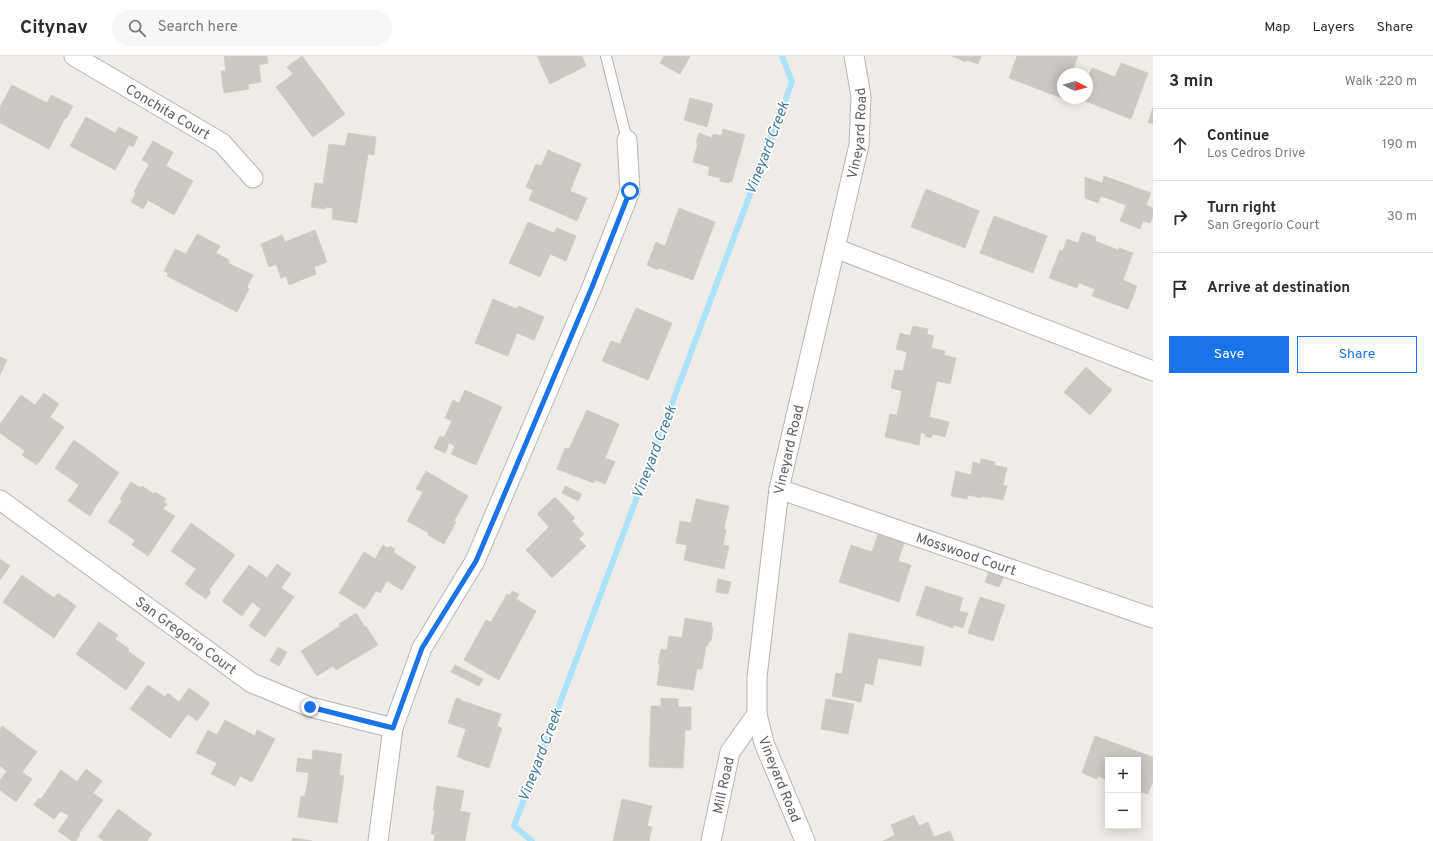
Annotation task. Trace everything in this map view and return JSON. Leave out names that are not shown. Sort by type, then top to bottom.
[{"type":"street","name":"Conchita Court","points":[[74,56],[222,143],[253,178]]},
{"type":"street","name":"Vineyard Road","points":[[805,841],[764,744],[757,714],[757,678],[779,489],[859,145],[861,96],[854,56]]},
{"type":"street","points":[[378,841],[393,728],[422,648],[476,561],[595,280],[630,191],[627,140]]},
{"type":"street","points":[[835,248],[1153,371]]},
{"type":"street","name":"Mosswood Court","points":[[779,489],[1153,618]]},
{"type":"street","name":"San Gregorio Court","points":[[0,500],[252,683],[310,707],[393,728]]},
{"type":"street","name":"Mill Road","points":[[711,841],[730,752],[757,714]]},
{"type":"lane","points":[[606,56],[627,140]]},
{"type":"building","points":[[224,56],[267,56],[268,63],[259,65],[261,82],[248,84],[249,89],[224,93],[221,71],[226,71]]},
{"type":"building","points":[[302,56],[345,114],[313,137],[276,87],[293,74],[287,67]]},
{"type":"building","points":[[537,56],[582,56],[586,66],[550,84]]},
{"type":"building","points":[[664,56],[690,56],[680,74],[660,63]]},
{"type":"building","points":[[952,56],[981,56],[978,64],[966,60],[966,62]]},
{"type":"building","points":[[1017,56],[1078,56],[1073,68],[1057,68],[1057,96],[1009,78]]},
{"type":"building","points":[[1121,63],[1148,73],[1131,119],[1093,104],[1093,68],[1115,77]]},
{"type":"building","points":[[12,85],[47,103],[51,95],[73,106],[49,149],[0,123],[0,107]]},
{"type":"building","points":[[690,98],[713,104],[707,127],[684,120]]},
{"type":"building","points":[[1153,108],[1153,124],[1148,122]]},
{"type":"building","points":[[86,117],[115,133],[119,127],[138,137],[133,147],[129,145],[115,170],[70,146]]},
{"type":"building","points":[[723,129],[745,135],[732,181],[728,183],[720,181],[720,178],[708,175],[710,167],[693,162],[699,133],[712,138],[713,134],[721,136]]},
{"type":"building","points":[[348,133],[376,137],[374,155],[368,154],[357,223],[332,219],[333,208],[325,207],[325,209],[311,207],[315,183],[323,184],[329,144],[345,146]]},
{"type":"building","points":[[153,141],[173,152],[166,166],[193,181],[174,215],[148,200],[143,209],[131,202],[136,193],[134,192],[149,164],[142,160]]},
{"type":"building","points":[[548,150],[581,164],[570,191],[587,198],[577,221],[529,200],[533,190],[526,187],[536,164],[541,166]]},
{"type":"building","points":[[1104,176],[1151,193],[1146,205],[1153,208],[1153,216],[1150,223],[1143,221],[1140,229],[1120,221],[1126,205],[1101,196],[1098,203],[1085,198],[1085,177],[1102,183]]},
{"type":"building","points":[[926,189],[979,211],[965,248],[911,227]]},
{"type":"building","points":[[679,208],[715,222],[693,280],[659,268],[658,270],[647,265],[656,242],[665,246]]},
{"type":"building","points":[[994,216],[1047,236],[1033,273],[980,253]]},
{"type":"building","points":[[528,222],[554,233],[557,228],[576,236],[566,261],[550,254],[540,277],[509,263]]},
{"type":"building","points":[[315,230],[327,262],[314,267],[316,274],[289,285],[286,276],[281,278],[276,264],[269,267],[261,244],[282,235],[285,242]]},
{"type":"building","points":[[1082,232],[1096,237],[1095,241],[1118,250],[1119,248],[1133,253],[1123,280],[1137,286],[1128,309],[1092,296],[1095,289],[1079,283],[1077,288],[1049,278],[1060,250],[1063,251],[1067,239],[1078,243]]},
{"type":"building","points":[[197,234],[220,246],[216,253],[229,260],[228,263],[253,275],[247,287],[249,289],[237,312],[167,276],[168,273],[164,271],[175,249],[186,254]]},
{"type":"building","points":[[493,299],[517,309],[518,306],[544,317],[534,340],[517,333],[508,356],[475,343]]},
{"type":"building","points":[[636,308],[672,323],[648,380],[602,361],[611,341],[620,344]]},
{"type":"building","points":[[913,326],[928,329],[927,334],[934,336],[931,348],[945,351],[944,355],[956,358],[950,384],[937,381],[929,417],[949,422],[945,437],[933,434],[931,438],[925,436],[926,434],[921,432],[919,445],[885,437],[890,414],[897,415],[902,391],[891,388],[895,370],[903,371],[907,352],[896,349],[900,333],[910,336]]},
{"type":"building","points":[[0,357],[7,360],[0,375]]},
{"type":"building","points":[[1086,367],[1112,390],[1090,415],[1064,392]]},
{"type":"building","points":[[465,390],[502,407],[476,465],[451,454],[455,446],[449,443],[445,453],[434,448],[440,436],[444,437],[452,421],[445,418],[453,400],[459,403]]},
{"type":"building","points":[[44,393],[59,404],[50,417],[64,427],[37,465],[22,455],[25,451],[0,433],[0,424],[21,395],[35,405]]},
{"type":"building","points":[[587,410],[619,424],[605,458],[615,462],[605,484],[595,480],[594,483],[557,469],[565,448],[569,449]]},
{"type":"building","points":[[74,440],[119,473],[90,516],[68,501],[79,485],[55,468]]},
{"type":"building","points":[[981,459],[995,462],[994,465],[1007,468],[1003,485],[1007,486],[1003,500],[968,495],[967,499],[951,496],[956,471],[971,475],[973,462],[980,464]]},
{"type":"building","points":[[426,471],[468,496],[454,521],[456,522],[444,544],[428,535],[429,533],[407,521],[423,492],[416,489]]},
{"type":"building","points":[[131,482],[141,488],[142,486],[154,494],[155,492],[166,499],[164,502],[167,504],[163,509],[175,516],[148,556],[132,545],[135,540],[108,522],[122,501],[120,499]]},
{"type":"building","points":[[565,486],[582,494],[578,501],[562,493]]},
{"type":"building","points":[[555,497],[575,518],[572,521],[584,534],[579,539],[586,546],[552,578],[526,550],[549,527],[537,514]]},
{"type":"building","points":[[696,499],[729,506],[724,529],[726,530],[723,545],[729,546],[724,569],[684,560],[687,545],[676,543],[680,521],[691,523]]},
{"type":"building","points":[[191,523],[235,555],[209,590],[211,592],[206,599],[185,584],[196,569],[171,551]]},
{"type":"building","points":[[878,534],[904,543],[898,561],[911,565],[899,602],[839,582],[851,545],[872,552]]},
{"type":"building","points":[[383,545],[388,548],[390,546],[395,549],[393,552],[416,567],[402,590],[387,581],[380,593],[376,591],[365,609],[339,593],[364,552],[375,559]]},
{"type":"building","points":[[0,559],[10,566],[0,580]]},
{"type":"building","points":[[277,564],[291,574],[281,588],[294,597],[265,637],[249,626],[261,609],[252,602],[242,616],[222,601],[249,565],[267,578]]},
{"type":"building","points":[[989,570],[1004,576],[999,587],[985,582]]},
{"type":"building","points":[[22,575],[54,598],[58,593],[76,606],[54,638],[3,602]]},
{"type":"building","points":[[718,579],[731,582],[728,594],[716,592]]},
{"type":"building","points":[[926,586],[963,598],[959,611],[968,613],[963,628],[954,625],[953,628],[916,615]]},
{"type":"building","points":[[512,591],[519,594],[516,599],[536,611],[499,680],[464,660],[486,620],[491,622],[507,594],[510,595]]},
{"type":"building","points":[[980,597],[1005,605],[993,641],[968,633]]},
{"type":"building","points":[[356,613],[378,645],[336,670],[333,666],[317,676],[301,651],[340,626],[339,624]]},
{"type":"building","points":[[685,618],[712,623],[711,627],[713,628],[711,641],[709,641],[708,646],[706,646],[702,669],[697,669],[693,690],[657,685],[660,664],[658,664],[661,649],[667,650],[669,636],[682,638]]},
{"type":"building","points":[[99,622],[118,635],[115,639],[129,649],[128,651],[145,663],[126,690],[76,654]]},
{"type":"building","points":[[849,633],[924,647],[921,666],[878,658],[873,685],[865,683],[861,702],[832,696],[836,673],[842,674]]},
{"type":"building","points":[[278,647],[287,652],[279,666],[270,661]]},
{"type":"building","points":[[455,665],[483,679],[479,686],[451,672]]},
{"type":"building","points":[[148,685],[165,697],[168,693],[179,702],[189,688],[210,703],[197,721],[188,714],[170,738],[130,709]]},
{"type":"building","points":[[456,698],[501,714],[497,726],[502,728],[489,768],[457,757],[466,729],[448,723]]},
{"type":"building","points":[[661,698],[678,699],[678,707],[691,707],[691,730],[685,730],[683,768],[649,767],[651,706],[661,706]]},
{"type":"building","points":[[826,699],[854,704],[848,734],[821,729]]},
{"type":"building","points":[[225,720],[255,736],[257,730],[275,739],[252,782],[240,776],[235,786],[211,774],[217,763],[196,753],[208,730],[217,735]]},
{"type":"building","points":[[2,726],[37,752],[22,772],[32,779],[16,802],[0,790],[0,780],[7,771],[0,766],[0,729]]},
{"type":"building","points":[[1095,736],[1153,757],[1153,781],[1148,794],[1141,792],[1141,757],[1105,757],[1105,779],[1098,776],[1097,779],[1082,773]]},
{"type":"building","points":[[313,750],[342,754],[339,775],[344,776],[337,823],[298,817],[301,796],[305,796],[309,773],[296,771],[298,758],[312,760]]},
{"type":"building","points":[[86,769],[102,781],[93,793],[103,800],[79,833],[80,834],[76,841],[72,841],[58,831],[69,816],[61,811],[54,819],[34,805],[39,798],[41,799],[61,770],[77,782]]},
{"type":"building","points":[[437,786],[464,791],[460,811],[470,813],[465,841],[434,841],[435,834],[431,834]]},
{"type":"building","points":[[622,799],[652,806],[647,826],[652,827],[649,841],[613,841]]},
{"type":"building","points":[[118,809],[152,834],[147,841],[104,841],[98,837]]},
{"type":"building","points":[[914,815],[919,826],[928,822],[934,837],[950,831],[954,841],[883,841],[895,835],[891,825]]},
{"type":"building","points":[[293,838],[312,841],[292,841]]},
{"type":"waterway","name":"Vineyard Creek","points":[[532,841],[514,826],[792,82],[782,56]]},
{"type":"route","points":[[310,707],[393,728],[422,648],[476,561],[592,287],[630,191]]}]
